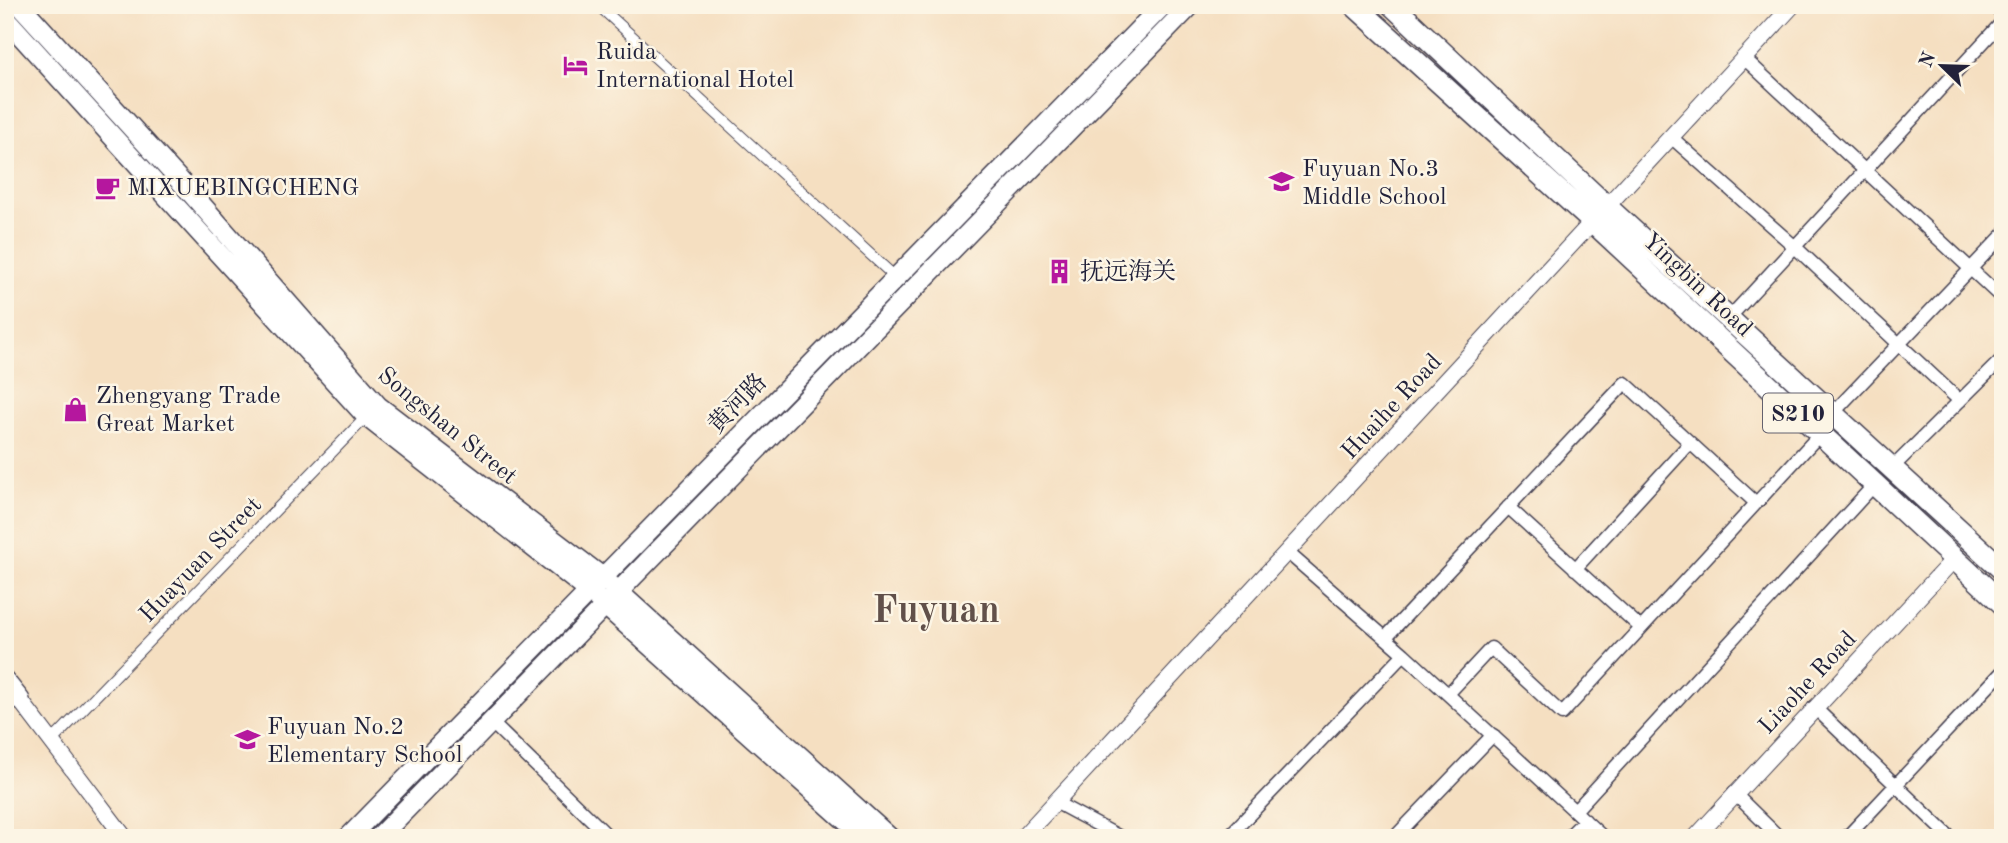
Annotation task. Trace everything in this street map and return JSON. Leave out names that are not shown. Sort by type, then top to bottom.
[{"type":"main road","name":"Songshan Street","points":[[20,5],[201,204],[372,411]]},
{"type":"main road","name":"黄河路","points":[[348,838],[1163,5]]},
{"type":"main road","name":"黄河路","points":[[378,838],[1191,5]]},
{"type":"main road","name":"Yingbin Road","points":[[1354,5],[1600,215],[1728,318],[2003,570]]},
{"type":"main road","name":"Yingbin Road","points":[[1392,5],[1820,434],[2003,604]]},
{"type":"main road","name":"Songshan Street","points":[[5,18],[372,411],[595,584],[890,838]]},
{"type":"main road","name":"Songshan Street","points":[[612,599],[865,838]]},
{"type":"main road","points":[[5,681],[13,695]]},
{"type":"street","points":[[598,5],[895,276]]},
{"type":"street","name":"Huaihe Road","points":[[1022,838],[1793,5]]},
{"type":"street","points":[[1993,5],[2003,15]]},
{"type":"street","points":[[1728,318],[2003,21]]},
{"type":"street","points":[[1744,58],[2003,299]]},
{"type":"street","points":[[1671,137],[1794,246],[1960,401]]},
{"type":"street","points":[[1832,414],[2003,235]]},
{"type":"street","points":[[1892,468],[2003,358]]},
{"type":"street","points":[[1386,637],[1625,383],[1756,503]]},
{"type":"street","name":"Huayuan Street","points":[[52,741],[372,411]]},
{"type":"street","points":[[1448,694],[1491,648],[1562,714],[1820,434]]},
{"type":"street","points":[[1575,569],[1690,443]]},
{"type":"street","points":[[1567,838],[1580,815],[1874,485]]},
{"type":"street","points":[[1508,507],[1641,628]]},
{"type":"street","points":[[1287,552],[1405,654],[1604,838]]},
{"type":"street","name":"Liaohe Road","points":[[1695,838],[1954,559]]},
{"type":"street","points":[[1227,838],[1405,654]]},
{"type":"street","points":[[1846,838],[2003,671]]},
{"type":"street","points":[[13,695],[52,741],[125,838]]},
{"type":"street","points":[[1814,707],[1950,837]]},
{"type":"street","points":[[491,722],[610,838]]},
{"type":"street","points":[[1394,838],[1493,735]]},
{"type":"street","points":[[1734,793],[1780,838]]},
{"type":"street","points":[[1055,802],[1122,838]]},
{"type":"place","name":"Ruida International Hotel","points":[[576,65]]},
{"type":"place","name":"Fuyuan No.3 Middle School","points":[[1282,182]]},
{"type":"place","name":"MIXUEBINGCHENG","points":[[107,187]]},
{"type":"place","name":"抚远海关","points":[[1060,271]]},
{"type":"place","name":"Zhengyang Trade Great Market","points":[[76,409]]},
{"type":"place","name":"Fuyuan No.2 Elementary School","points":[[247,740]]},
{"type":"district","name":"Fuyuan","points":[[936,609]]}]
